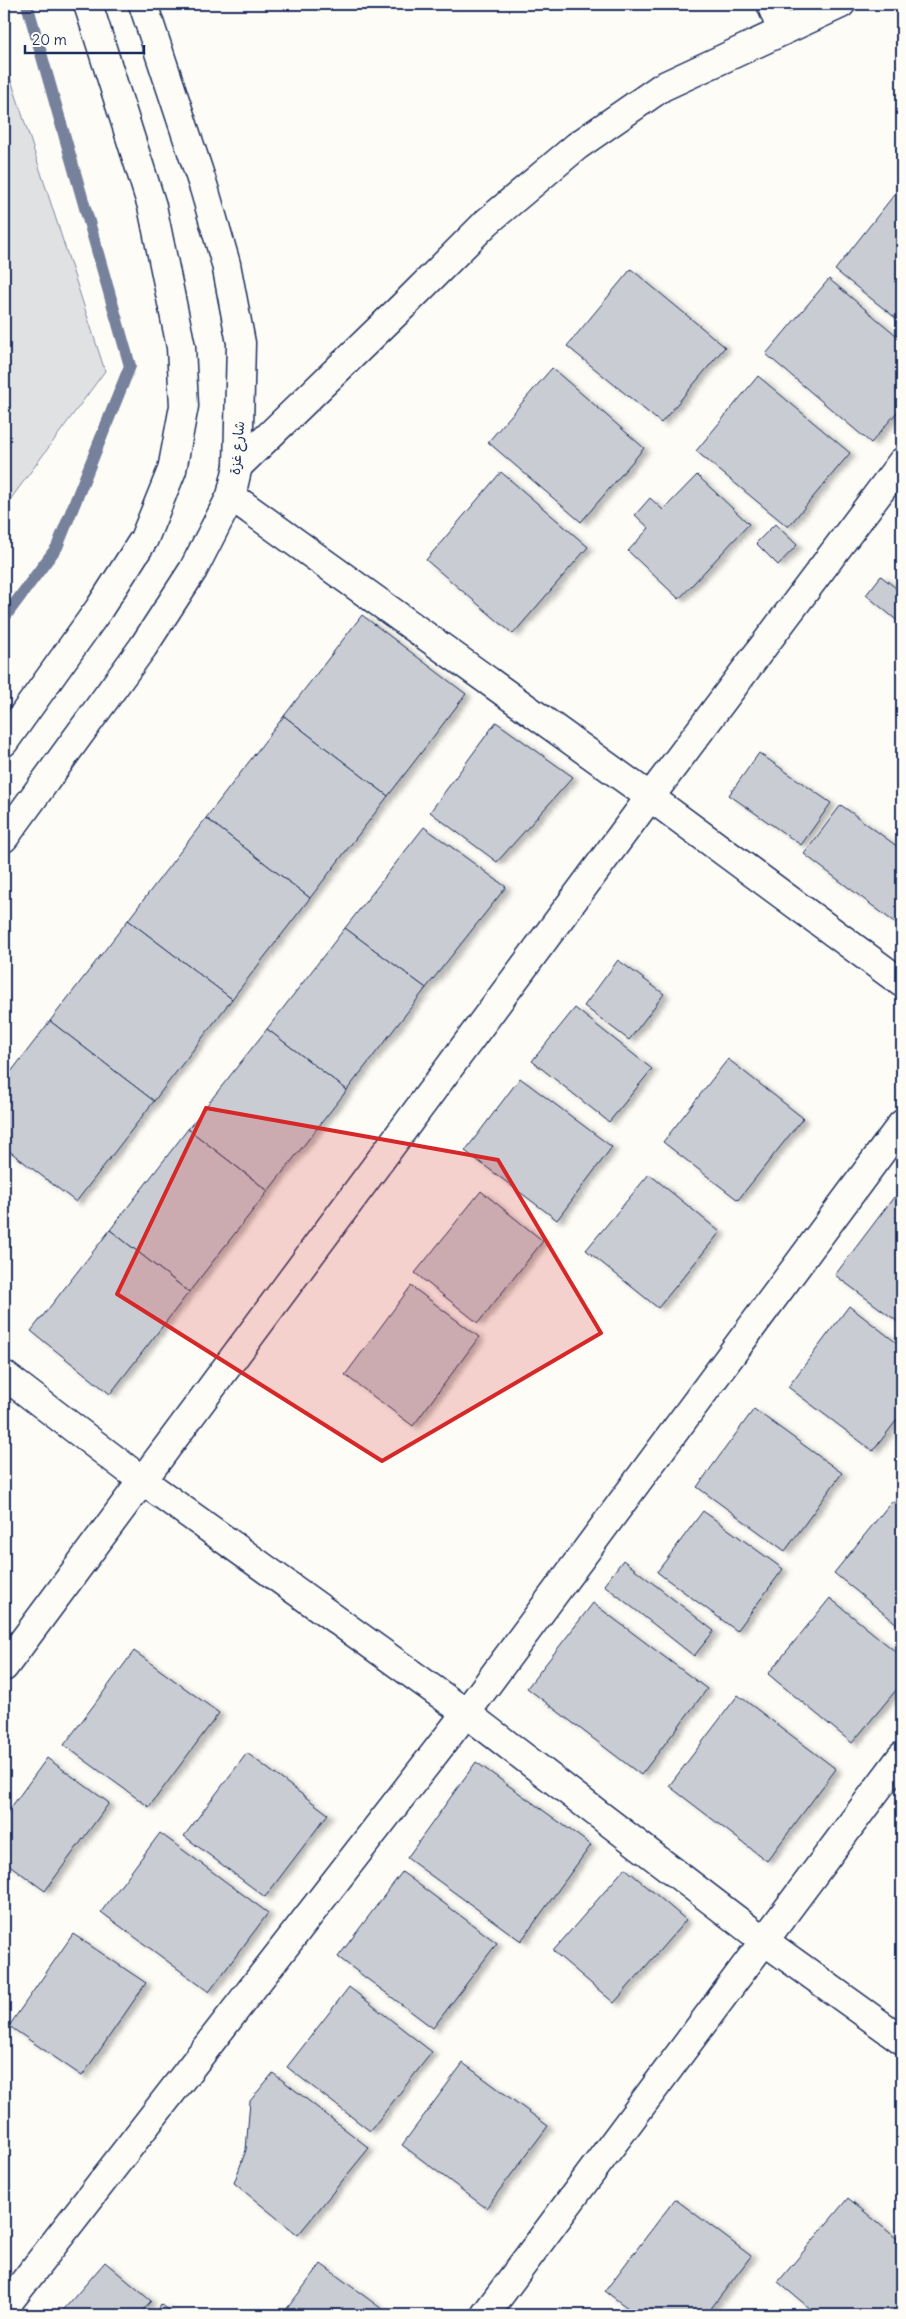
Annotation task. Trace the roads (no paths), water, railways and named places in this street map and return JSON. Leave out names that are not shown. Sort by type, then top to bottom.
[{"type":"street","points":[[4,742],[99,609],[144,539],[172,470],[184,406],[181,347],[152,206],[88,4]]},
{"type":"street","name":"شارع غزة","points":[[4,838],[143,647],[193,570],[231,496],[238,466],[241,343],[226,264],[204,188],[143,4]]},
{"type":"street","points":[[771,4],[782,31]]},
{"type":"street","points":[[238,466],[487,222],[577,146],[662,87],[841,4]]},
{"type":"street","points":[[4,1667],[650,797],[902,462]]},
{"type":"street","points":[[231,496],[650,797],[902,983]]},
{"type":"street","points":[[4,2308],[466,1713],[902,1124]]},
{"type":"street","points":[[4,1374],[143,1481],[466,1713],[763,1940],[902,2040]]},
{"type":"street","points":[[485,2315],[902,1756]]},
{"type":"waterway","points":[[4,618],[57,547],[130,366],[27,4]]}]
